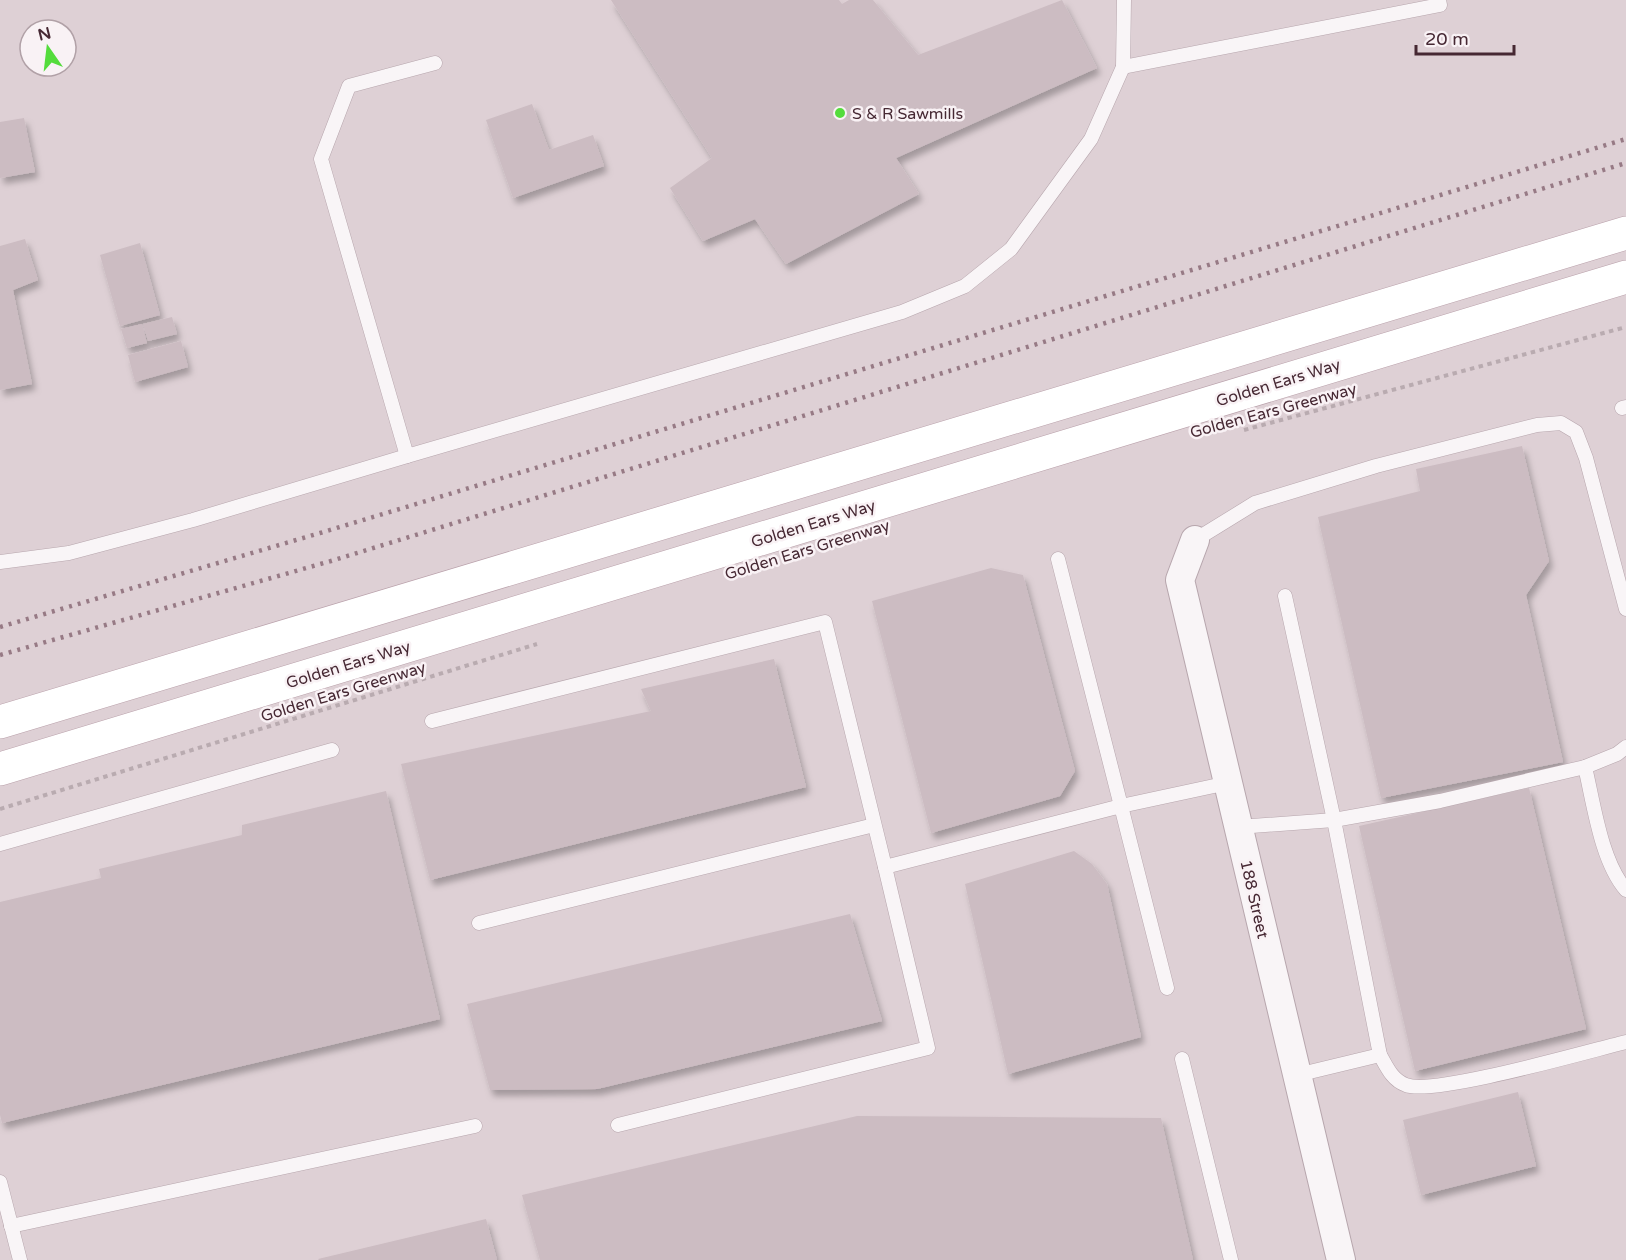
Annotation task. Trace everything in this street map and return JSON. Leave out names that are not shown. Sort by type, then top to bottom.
[{"type":"main road","points":[[0,722],[1626,233]]},
{"type":"main road","name":"Golden Ears Way","points":[[0,769],[1626,277]]},
{"type":"street","name":"188 Street","points":[[1195,540],[1180,580],[1341,1260]]},
{"type":"lane","points":[[0,562],[69,553],[193,520],[902,312],[965,286],[1011,249],[1091,140],[1123,67],[1124,0]]},
{"type":"lane","points":[[1123,67],[1440,5],[1439,0]]},
{"type":"lane","points":[[407,456],[321,159],[349,87],[435,63]]},
{"type":"lane","points":[[1195,540],[1255,503],[1376,466],[1537,425],[1560,423],[1576,432],[1586,458],[1626,609]]},
{"type":"lane","points":[[1058,559],[1167,988]]},
{"type":"lane","points":[[1285,596],[1334,820],[1380,1055],[1393,1077],[1407,1086],[1425,1087],[1460,1082],[1626,1042]]},
{"type":"lane","points":[[432,722],[825,622],[928,1048],[618,1125]]},
{"type":"lane","points":[[1238,827],[1334,820],[1440,801],[1585,767],[1617,754],[1626,747]]},
{"type":"lane","points":[[0,844],[332,750]]},
{"type":"lane","points":[[1585,767],[1603,843],[1617,880],[1626,890]]},
{"type":"lane","points":[[885,867],[1121,806],[1228,783]]},
{"type":"lane","points":[[479,923],[874,825]]},
{"type":"lane","points":[[1297,1075],[1380,1055]]},
{"type":"lane","points":[[1182,1059],[1231,1260]]},
{"type":"lane","points":[[11,1226],[475,1126]]},
{"type":"lane","points":[[0,1182],[20,1260]]},
{"type":"path","name":"Golden Ears Greenway","points":[[1240,431],[1626,327]]},
{"type":"path","name":"Golden Ears Greenway","points":[[0,809],[546,641]]},
{"type":"shaded area","points":[[0,0],[1626,0],[1626,1260],[0,1260]]},
{"type":"building","name":"S & R Sawmills","points":[[611,0],[839,0],[842,4],[849,0],[873,0],[918,55],[1062,0],[1097,68],[896,158],[919,194],[786,264],[755,219],[703,241],[670,188],[712,158]]},
{"type":"building","points":[[532,104],[549,150],[593,135],[604,166],[513,198],[486,120]]},
{"type":"building","points":[[24,118],[35,172],[0,178],[0,122]]},
{"type":"building","points":[[25,239],[38,280],[13,290],[32,384],[0,390],[0,246]]},
{"type":"building","points":[[140,243],[160,315],[120,326],[100,255]]},
{"type":"building","points":[[172,317],[177,334],[148,341],[143,324]]},
{"type":"building","points":[[142,324],[147,343],[127,348],[121,329]]},
{"type":"building","points":[[181,341],[188,367],[135,382],[128,355]]},
{"type":"building","points":[[1522,446],[1549,561],[1526,595],[1563,762],[1381,798],[1318,517],[1420,491],[1416,469]]},
{"type":"building","points":[[991,568],[1023,575],[1075,771],[1060,796],[931,833],[872,601]]},
{"type":"building","points":[[774,659],[806,787],[430,880],[401,764],[651,711],[641,689]]},
{"type":"building","points":[[1529,788],[1586,1029],[1415,1071],[1359,826]]},
{"type":"building","points":[[386,791],[440,1019],[2,1123],[0,1115],[0,902],[101,878],[99,869],[242,835],[242,825]]},
{"type":"building","points":[[1074,851],[1092,864],[1107,884],[1141,1037],[1008,1074],[965,884]]},
{"type":"building","points":[[850,914],[882,1021],[597,1089],[490,1090],[467,1004]]},
{"type":"building","points":[[1518,1092],[1536,1166],[1421,1195],[1403,1120]]},
{"type":"building","points":[[857,1116],[1161,1118],[1193,1260],[540,1260],[522,1195]]},
{"type":"building","points":[[486,1219],[497,1260],[318,1259]]},
{"type":"railway","points":[[0,627],[320,533],[1626,139]]},
{"type":"railway","points":[[0,655],[331,561],[1626,163]]},
{"type":"place","name":"S & R Sawmills","points":[[840,113]]}]
